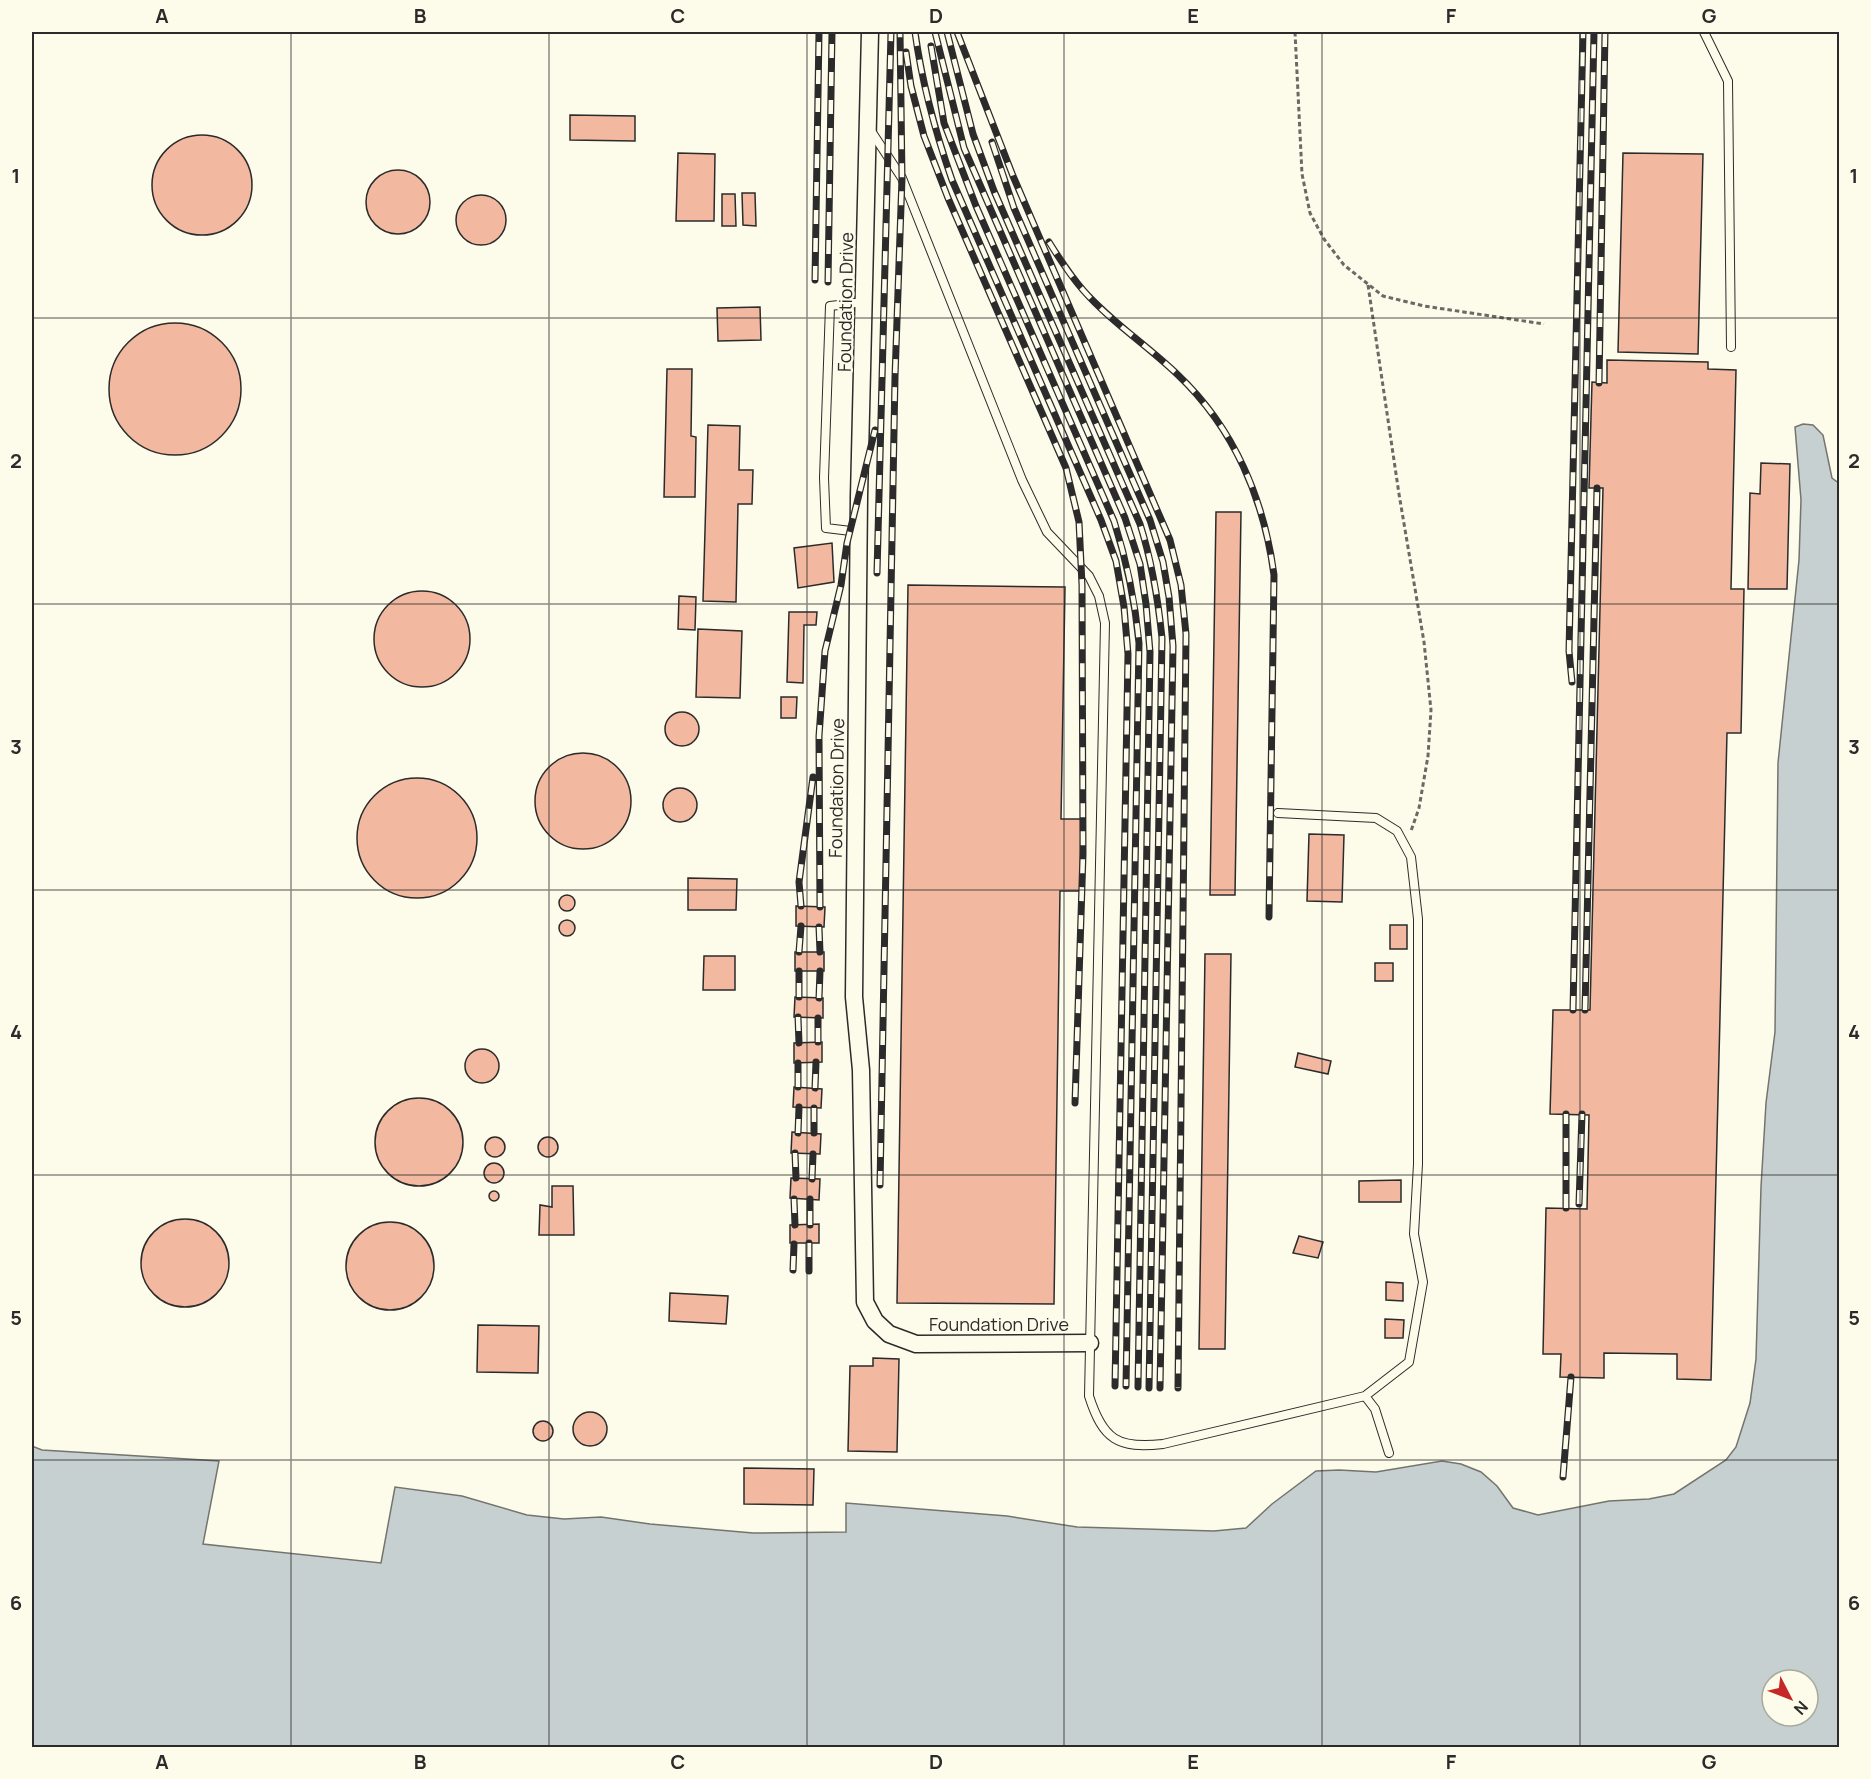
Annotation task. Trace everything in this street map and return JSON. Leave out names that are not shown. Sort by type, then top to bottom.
[{"type":"street","name":"Foundation Drive","points":[[870,32],[859,532],[854,997],[861,1070],[865,1302],[875,1321],[889,1334],[916,1344],[1090,1343]]},
{"type":"lane","points":[[1704,32],[1728,81],[1731,347]]},
{"type":"lane","points":[[868,128],[902,178],[1022,480],[1047,532],[1089,576],[1099,596],[1105,623],[1089,1396],[1095,1417],[1106,1431],[1120,1442],[1137,1447],[1163,1444],[1365,1396],[1408,1362],[1423,1282],[1414,1234],[1419,1164],[1418,919],[1411,857],[1397,831],[1376,818],[1278,813]]},
{"type":"lane","points":[[859,532],[826,528],[824,478],[830,306],[864,302]]},
{"type":"lane","points":[[1365,1396],[1375,1409],[1389,1453]]},
{"type":"path","points":[[1295,32],[1302,174],[1310,213],[1324,239],[1344,264],[1383,296],[1544,324]]},
{"type":"path","points":[[1368,285],[1424,642],[1431,710],[1428,756],[1419,808],[1405,847]]},
{"type":"shaded area","points":[[1803,424],[1813,425],[1823,435],[1832,478],[1840,484],[1839,1747],[32,1747],[32,1446],[42,1450],[219,1461],[203,1544],[381,1563],[395,1487],[462,1496],[527,1515],[564,1519],[601,1517],[650,1524],[753,1533],[846,1532],[846,1503],[1007,1516],[1077,1527],[1214,1531],[1246,1528],[1272,1504],[1316,1471],[1376,1472],[1442,1461],[1461,1464],[1481,1472],[1497,1486],[1513,1508],[1538,1515],[1609,1501],[1649,1499],[1674,1494],[1726,1460],[1736,1447],[1750,1403],[1756,1359],[1761,1187],[1766,1103],[1775,1032],[1778,763],[1799,560],[1801,500],[1795,427]]},
{"type":"building","points":[[570,115],[635,116],[635,141],[570,140]]},
{"type":"building","points":[[202,135],[221,139],[237,150],[248,166],[252,185],[248,204],[237,220],[221,231],[202,235],[183,231],[167,220],[156,204],[152,185],[156,166],[167,150],[183,139]]},
{"type":"building","points":[[678,153],[715,154],[714,221],[676,221]]},
{"type":"building","points":[[1623,153],[1703,154],[1698,354],[1618,352]]},
{"type":"building","points":[[398,170],[410,172],[421,179],[428,190],[430,202],[428,214],[421,225],[410,232],[398,234],[386,232],[375,225],[368,214],[366,202],[368,190],[375,179],[386,172]]},
{"type":"building","points":[[742,193],[755,193],[756,226],[743,225]]},
{"type":"building","points":[[722,194],[735,194],[736,226],[722,226]]},
{"type":"building","points":[[476,195],[486,195],[499,202],[506,215],[506,225],[499,238],[486,245],[476,245],[467,241],[460,234],[456,225],[456,215],[460,206],[467,199]]},
{"type":"building","points":[[760,307],[761,340],[718,341],[717,308]]},
{"type":"building","points":[[175,323],[200,328],[222,342],[236,364],[241,389],[236,414],[222,436],[200,450],[175,455],[150,450],[128,436],[114,414],[109,389],[114,364],[128,342],[150,328]]},
{"type":"building","points":[[1607,360],[1708,362],[1708,369],[1736,370],[1731,589],[1744,589],[1741,733],[1727,733],[1711,1380],[1677,1379],[1677,1354],[1604,1353],[1604,1378],[1560,1377],[1561,1354],[1543,1354],[1546,1208],[1587,1209],[1589,1115],[1550,1114],[1553,1010],[1590,1010],[1603,488],[1589,488],[1592,382],[1607,383]]},
{"type":"building","points":[[667,369],[692,369],[691,436],[696,437],[695,497],[664,497]]},
{"type":"building","points":[[708,425],[740,426],[739,470],[753,470],[752,504],[738,504],[736,602],[703,601]]},
{"type":"building","points":[[1761,463],[1790,464],[1787,589],[1748,589],[1750,493],[1760,494]]},
{"type":"building","points":[[1216,512],[1241,512],[1235,895],[1210,895]]},
{"type":"building","points":[[832,543],[834,582],[798,588],[794,548]]},
{"type":"building","points":[[908,585],[1065,587],[1061,819],[1081,819],[1080,891],[1060,891],[1054,1304],[897,1303]]},
{"type":"building","points":[[422,591],[440,595],[456,605],[466,621],[470,639],[466,657],[456,673],[440,683],[422,687],[404,683],[388,673],[378,657],[374,639],[378,621],[388,605],[404,595]]},
{"type":"building","points":[[679,596],[696,597],[695,630],[678,629]]},
{"type":"building","points":[[789,612],[817,612],[816,625],[804,625],[803,683],[787,682]]},
{"type":"building","points":[[698,629],[742,631],[740,698],[696,697]]},
{"type":"building","points":[[781,697],[797,697],[796,718],[781,718]]},
{"type":"building","points":[[682,712],[694,717],[699,729],[694,741],[682,746],[670,741],[665,729],[670,717]]},
{"type":"building","points":[[583,753],[601,757],[617,767],[627,783],[631,801],[627,819],[617,835],[601,845],[583,849],[565,845],[549,835],[539,819],[535,801],[539,783],[549,767],[565,757]]},
{"type":"building","points":[[417,778],[440,783],[459,796],[472,815],[477,838],[472,861],[459,880],[440,893],[417,898],[394,893],[375,880],[362,861],[357,838],[362,815],[375,796],[394,783]]},
{"type":"building","points":[[680,788],[692,793],[697,805],[692,817],[680,822],[668,817],[663,805],[668,793]]},
{"type":"building","points":[[1309,834],[1344,835],[1342,902],[1307,901]]},
{"type":"building","points":[[688,878],[737,879],[736,910],[688,910]]},
{"type":"building","points":[[564,895],[570,895],[575,903],[573,909],[564,911],[559,906],[559,900]]},
{"type":"building","points":[[796,906],[825,907],[824,927],[796,926]]},
{"type":"building","points":[[564,920],[570,920],[575,928],[573,934],[564,936],[559,931],[559,925]]},
{"type":"building","points":[[1390,925],[1407,925],[1407,949],[1390,949]]},
{"type":"building","points":[[795,952],[824,952],[824,971],[795,971]]},
{"type":"building","points":[[1205,954],[1231,954],[1225,1349],[1199,1349]]},
{"type":"building","points":[[704,956],[735,956],[735,990],[703,990]]},
{"type":"building","points":[[1375,963],[1393,963],[1393,981],[1375,981]]},
{"type":"building","points":[[795,997],[823,998],[823,1018],[794,1017]]},
{"type":"building","points":[[822,1042],[822,1062],[794,1063],[794,1043]]},
{"type":"building","points":[[482,1049],[494,1054],[499,1066],[494,1078],[482,1083],[470,1078],[465,1066],[470,1054]]},
{"type":"building","points":[[1298,1053],[1331,1061],[1328,1074],[1295,1067]]},
{"type":"building","points":[[794,1087],[822,1089],[821,1108],[793,1107]]},
{"type":"building","points":[[419,1098],[444,1105],[456,1117],[463,1142],[456,1167],[444,1179],[419,1186],[394,1179],[382,1167],[375,1142],[382,1117],[394,1105]]},
{"type":"building","points":[[792,1132],[821,1134],[820,1154],[791,1153]]},
{"type":"building","points":[[495,1137],[502,1140],[505,1147],[502,1154],[495,1157],[488,1154],[485,1147],[488,1140]]},
{"type":"building","points":[[548,1137],[555,1140],[558,1147],[555,1154],[548,1157],[541,1154],[538,1147],[541,1140]]},
{"type":"building","points":[[494,1163],[501,1166],[504,1173],[501,1180],[494,1183],[487,1180],[484,1173],[487,1166]]},
{"type":"building","points":[[791,1178],[820,1179],[819,1200],[790,1198]]},
{"type":"building","points":[[1401,1180],[1401,1202],[1359,1202],[1359,1181]]},
{"type":"building","points":[[552,1186],[573,1186],[574,1235],[539,1235],[540,1205],[552,1207]]},
{"type":"building","points":[[494,1191],[499,1196],[494,1201],[489,1196]]},
{"type":"building","points":[[185,1219],[210,1226],[222,1238],[229,1263],[222,1288],[210,1300],[185,1307],[160,1300],[148,1288],[141,1263],[148,1238],[160,1226]]},
{"type":"building","points":[[390,1222],[415,1229],[427,1241],[434,1266],[427,1291],[415,1303],[390,1310],[365,1303],[353,1291],[346,1266],[353,1241],[365,1229]]},
{"type":"building","points":[[819,1224],[819,1243],[790,1243],[790,1225]]},
{"type":"building","points":[[1299,1236],[1323,1242],[1318,1258],[1293,1253]]},
{"type":"building","points":[[1386,1282],[1403,1283],[1403,1301],[1386,1300]]},
{"type":"building","points":[[670,1293],[728,1296],[726,1324],[669,1321]]},
{"type":"building","points":[[1385,1319],[1404,1320],[1403,1338],[1385,1338]]},
{"type":"building","points":[[478,1325],[539,1326],[538,1373],[477,1372]]},
{"type":"building","points":[[873,1358],[899,1359],[897,1452],[848,1451],[850,1366],[873,1366]]},
{"type":"building","points":[[590,1412],[602,1417],[607,1429],[602,1441],[590,1446],[578,1441],[573,1429],[578,1417]]},
{"type":"building","points":[[543,1421],[550,1424],[553,1431],[550,1438],[543,1441],[536,1438],[533,1431],[536,1424]]},
{"type":"building","points":[[744,1468],[814,1469],[813,1505],[744,1504]]},
{"type":"railway","points":[[815,280],[819,32]]},
{"type":"railway","points":[[828,282],[832,32]]},
{"type":"railway","points":[[877,573],[891,32]]},
{"type":"railway","points":[[880,1185],[895,377],[902,178],[900,32]]},
{"type":"railway","points":[[915,32],[930,107],[952,180],[1101,520],[1116,561],[1124,607],[1128,654],[1115,1386]]},
{"type":"railway","points":[[935,32],[964,148],[1125,518],[1140,564],[1146,604],[1150,652],[1138,1387]]},
{"type":"railway","points":[[947,32],[973,134],[994,191],[1140,524],[1156,595],[1162,638],[1149,1388]]},
{"type":"railway","points":[[957,32],[1013,176],[1170,540],[1181,585],[1186,634],[1178,1388]]},
{"type":"railway","points":[[1572,682],[1569,651],[1583,32]]},
{"type":"railway","points":[[1573,1010],[1594,32]]},
{"type":"railway","points":[[1599,383],[1605,32]]},
{"type":"railway","points":[[931,46],[944,123],[976,206],[1114,521],[1127,567],[1135,612],[1139,643],[1126,1386]]},
{"type":"railway","points":[[906,52],[911,86],[924,136],[948,198],[1066,468],[1079,522],[1082,585],[1083,854],[1075,1103]]},
{"type":"railway","points":[[992,142],[1014,208],[1150,520],[1163,562],[1169,597],[1173,646],[1160,1388]]},
{"type":"railway","points":[[1049,242],[1094,302],[1178,375],[1215,418],[1243,466],[1263,519],[1274,575],[1269,917]]},
{"type":"railway","points":[[820,907],[819,736],[825,651],[841,585],[847,543],[875,430]]},
{"type":"railway","points":[[1585,1010],[1597,488]]},
{"type":"railway","points":[[801,906],[799,882],[813,777]]},
{"type":"railway","points":[[799,952],[801,926]]},
{"type":"railway","points":[[819,927],[820,952]]},
{"type":"railway","points":[[799,971],[799,997]]},
{"type":"railway","points":[[819,998],[820,971]]},
{"type":"railway","points":[[798,1017],[799,1043]]},
{"type":"railway","points":[[818,1018],[818,1042]]},
{"type":"railway","points":[[815,1088],[816,1062]]},
{"type":"railway","points":[[798,1063],[798,1087]]},
{"type":"railway","points":[[798,1133],[799,1107]]},
{"type":"railway","points":[[814,1108],[814,1133]]},
{"type":"railway","points":[[1566,1114],[1566,1208]]},
{"type":"railway","points":[[1579,1204],[1582,1114]]},
{"type":"railway","points":[[795,1153],[796,1178]]},
{"type":"railway","points":[[812,1179],[813,1154]]},
{"type":"railway","points":[[794,1199],[795,1225]]},
{"type":"railway","points":[[810,1199],[810,1225]]},
{"type":"railway","points":[[809,1243],[809,1271]]},
{"type":"railway","points":[[793,1270],[794,1244]]},
{"type":"railway","points":[[1563,1477],[1571,1377]]}]
